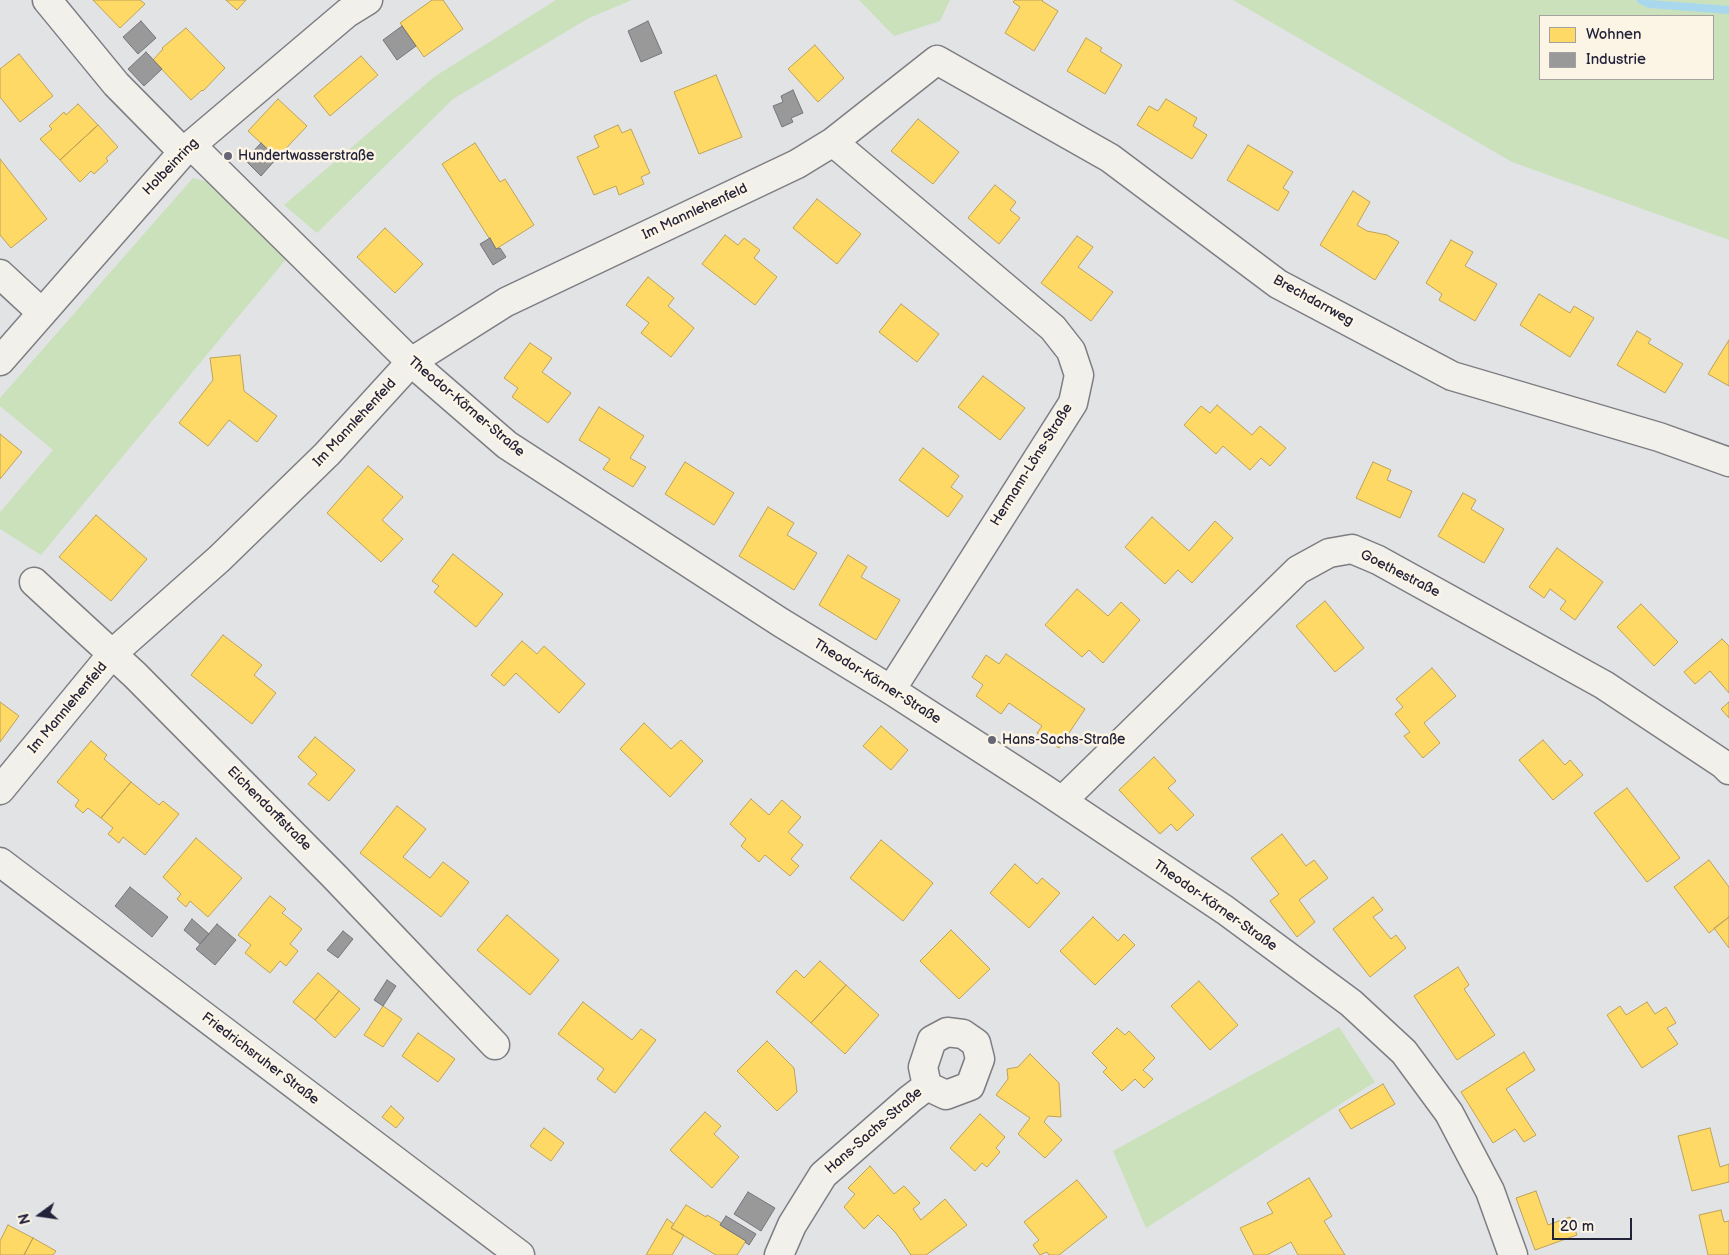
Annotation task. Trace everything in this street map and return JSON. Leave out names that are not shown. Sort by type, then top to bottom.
[{"type":"street","points":[[47,0],[116,84],[187,148]]},
{"type":"street","name":"Holbeinring","points":[[0,360],[187,148],[350,4]]},
{"type":"street","name":"Im Mannlehenfeld","points":[[0,790],[113,653],[219,559],[327,454],[411,362],[506,302],[797,164],[833,142],[937,60]]},
{"type":"street","name":"Brechdarrweg","points":[[937,60],[1110,158],[1278,284],[1452,376],[1659,437],[1729,462]]},
{"type":"street","name":"Hermann-Löns-Straße","points":[[833,142],[1054,328],[1071,351],[1079,375],[1073,403],[891,690]]},
{"type":"street","name":"Theodor-Körner-Straße","points":[[187,148],[411,362],[507,445],[772,617],[891,690],[1062,801],[1232,916],[1351,1004],[1404,1052],[1453,1122],[1490,1191],[1513,1255]]},
{"type":"street","points":[[0,274],[41,312]]},
{"type":"street","name":"Goethestraße","points":[[1062,801],[1298,570],[1329,553],[1352,549],[1378,560],[1604,685],[1723,764],[1729,770]]},
{"type":"street","name":"Eichendorffstraße","points":[[34,582],[113,653],[336,878],[495,1045]]},
{"type":"street","name":"Friedrichsruher Straße","points":[[0,862],[520,1255]]},
{"type":"street","name":"Hans-Sachs-Straße","points":[[779,1255],[792,1224],[823,1174],[926,1086]]},
{"type":"green space","points":[[556,0],[632,0],[589,18],[453,99],[317,233],[284,205],[434,77]]},
{"type":"green space","points":[[859,0],[950,0],[940,21],[894,36]]},
{"type":"green space","points":[[1233,0],[1729,0],[1729,240],[1512,162]]},
{"type":"green space","points":[[193,178],[213,183],[287,258],[41,555],[0,529],[0,512],[53,450],[0,406],[0,398]]},
{"type":"green space","points":[[1339,1027],[1375,1082],[1146,1228],[1113,1151]]},
{"type":"building: Wohnen","points":[[93,0],[140,0],[145,4],[120,28]]},
{"type":"building: Wohnen","points":[[226,0],[246,0],[237,10]]},
{"type":"building: Wohnen","points":[[432,0],[443,0],[463,29],[424,57],[400,23]]},
{"type":"building: Wohnen","points":[[1015,0],[1043,0],[1058,11],[1034,51],[1005,33],[1020,7],[1013,2]]},
{"type":"building: Wohnen","points":[[186,28],[225,68],[203,91],[191,100],[153,60],[162,48]]},
{"type":"building: Wohnen","points":[[1086,38],[1102,48],[1100,51],[1122,65],[1105,94],[1067,71]]},
{"type":"building: Wohnen","points":[[815,45],[844,78],[818,102],[788,69]]},
{"type":"building: Wohnen","points":[[19,54],[53,96],[20,122],[0,97],[0,69]]},
{"type":"building: Wohnen","points":[[361,56],[378,75],[330,116],[314,96]]},
{"type":"building: Wohnen","points":[[716,75],[742,137],[699,154],[674,92]]},
{"type":"building: Wohnen","points":[[278,99],[307,126],[277,158],[248,131]]},
{"type":"building: Wohnen","points":[[1166,99],[1197,118],[1193,126],[1207,135],[1192,159],[1137,125],[1149,106],[1158,111]]},
{"type":"building: Wohnen","points":[[78,104],[98,125],[60,160],[40,139],[52,129],[49,126],[64,112],[66,115]]},
{"type":"building: Wohnen","points":[[918,119],[959,152],[933,184],[891,151]]},
{"type":"building: Wohnen","points":[[98,125],[118,147],[106,158],[108,161],[94,174],[91,171],[80,182],[60,160]]},
{"type":"building: Wohnen","points":[[618,125],[622,133],[631,129],[650,173],[641,177],[644,184],[619,195],[616,186],[594,195],[577,157],[599,147],[594,136]]},
{"type":"building: Wohnen","points":[[475,143],[500,182],[505,179],[534,225],[496,249],[442,164]]},
{"type":"building: Wohnen","points":[[1248,145],[1293,172],[1283,188],[1289,192],[1278,211],[1227,180]]},
{"type":"building: Wohnen","points":[[0,159],[47,219],[11,248],[0,235]]},
{"type":"building: Wohnen","points":[[995,185],[1016,202],[1010,210],[1020,218],[999,244],[968,218]]},
{"type":"building: Wohnen","points":[[1353,191],[1370,202],[1357,225],[1367,231],[1387,235],[1399,242],[1375,280],[1320,245]]},
{"type":"building: Wohnen","points":[[817,199],[861,234],[837,264],[793,228]]},
{"type":"building: Wohnen","points":[[385,228],[423,264],[395,293],[357,257]]},
{"type":"building: Wohnen","points":[[725,235],[738,245],[744,238],[760,250],[754,258],[777,277],[755,305],[702,264]]},
{"type":"building: Wohnen","points":[[1077,236],[1093,247],[1078,267],[1113,292],[1091,321],[1041,283]]},
{"type":"building: Wohnen","points":[[1451,240],[1473,252],[1465,266],[1497,284],[1475,321],[1439,300],[1442,294],[1426,283]]},
{"type":"building: Wohnen","points":[[648,277],[674,298],[668,306],[694,328],[671,357],[641,333],[649,323],[626,305]]},
{"type":"building: Wohnen","points":[[1539,294],[1570,313],[1574,306],[1594,318],[1570,357],[1520,325]]},
{"type":"building: Wohnen","points":[[901,304],[939,334],[917,362],[879,332]]},
{"type":"building: Wohnen","points":[[1637,331],[1651,339],[1648,343],[1683,364],[1665,393],[1617,365]]},
{"type":"building: Wohnen","points":[[1729,340],[1729,386],[1708,374]]},
{"type":"building: Wohnen","points":[[530,343],[552,358],[542,372],[571,393],[548,423],[512,397],[518,388],[504,378]]},
{"type":"building: Wohnen","points":[[240,355],[244,391],[277,416],[257,442],[229,420],[208,446],[179,423],[213,380],[210,358]]},
{"type":"building: Wohnen","points":[[983,376],[1025,408],[1000,440],[958,407]]},
{"type":"building: Wohnen","points":[[1217,405],[1252,435],[1260,426],[1286,448],[1270,466],[1261,458],[1250,470],[1223,446],[1216,454],[1184,425],[1201,406],[1210,413]]},
{"type":"building: Wohnen","points":[[599,407],[644,436],[630,458],[646,467],[633,487],[603,469],[610,459],[579,440]]},
{"type":"building: Wohnen","points":[[0,434],[22,452],[0,479]]},
{"type":"building: Wohnen","points":[[923,448],[959,476],[951,487],[963,496],[948,517],[899,480]]},
{"type":"building: Wohnen","points":[[685,462],[734,493],[714,525],[665,494]]},
{"type":"building: Wohnen","points":[[1373,462],[1391,470],[1387,480],[1412,491],[1400,518],[1356,498]]},
{"type":"building: Wohnen","points":[[368,466],[403,497],[382,520],[403,539],[381,562],[327,513]]},
{"type":"building: Wohnen","points":[[1463,493],[1476,500],[1471,509],[1504,529],[1484,563],[1438,536]]},
{"type":"building: Wohnen","points":[[768,507],[794,523],[787,535],[817,553],[794,590],[739,556]]},
{"type":"building: Wohnen","points":[[96,515],[147,559],[111,601],[59,557]]},
{"type":"building: Wohnen","points":[[1152,517],[1189,551],[1215,521],[1233,538],[1192,583],[1178,570],[1165,584],[1125,547]]},
{"type":"building: Wohnen","points":[[1557,548],[1603,582],[1575,620],[1560,609],[1566,601],[1550,589],[1544,598],[1529,587]]},
{"type":"building: Wohnen","points":[[453,554],[503,594],[476,627],[434,592],[439,586],[432,581]]},
{"type":"building: Wohnen","points":[[848,555],[867,567],[861,577],[900,600],[876,640],[819,605]]},
{"type":"building: Wohnen","points":[[1077,589],[1108,616],[1121,602],[1140,620],[1103,663],[1089,650],[1082,657],[1045,625]]},
{"type":"building: Wohnen","points":[[1325,601],[1364,648],[1335,672],[1296,626]]},
{"type":"building: Wohnen","points":[[1641,604],[1678,642],[1654,666],[1617,627]]},
{"type":"building: Wohnen","points":[[223,635],[262,665],[254,675],[276,693],[252,724],[191,675]]},
{"type":"building: Wohnen","points":[[1722,639],[1729,646],[1729,693],[1710,671],[1695,684],[1684,672]]},
{"type":"building: Wohnen","points":[[522,641],[537,654],[544,646],[585,684],[559,713],[516,673],[504,686],[491,675]]},
{"type":"building: Wohnen","points":[[1006,654],[1085,709],[1059,748],[1037,733],[1042,726],[1009,703],[1001,714],[976,696],[983,685],[972,677],[986,655],[999,664]]},
{"type":"building: Wohnen","points":[[1432,668],[1456,696],[1424,723],[1440,743],[1423,758],[1404,736],[1410,732],[1395,714],[1403,707],[1396,699]]},
{"type":"building: Wohnen","points":[[0,702],[19,716],[0,742]]},
{"type":"building: Wohnen","points":[[1729,702],[1729,718],[1721,709]]},
{"type":"building: Wohnen","points":[[644,723],[671,749],[681,740],[703,761],[670,797],[620,749]]},
{"type":"building: Wohnen","points":[[881,726],[908,750],[891,770],[863,746]]},
{"type":"building: Wohnen","points":[[315,737],[355,770],[329,801],[308,784],[317,774],[298,757]]},
{"type":"building: Wohnen","points":[[1543,740],[1565,765],[1570,760],[1583,775],[1553,800],[1519,760]]},
{"type":"building: Wohnen","points":[[91,741],[107,755],[104,759],[131,782],[101,818],[88,808],[83,813],[75,806],[79,800],[57,782]]},
{"type":"building: Wohnen","points":[[1154,757],[1176,781],[1168,788],[1194,815],[1177,831],[1171,824],[1160,834],[1119,790]]},
{"type":"building: Wohnen","points":[[131,782],[159,805],[163,801],[179,814],[145,855],[123,837],[119,843],[108,834],[113,828],[101,818]]},
{"type":"building: Wohnen","points":[[1627,788],[1680,858],[1647,882],[1594,813]]},
{"type":"building: Wohnen","points":[[751,799],[769,815],[782,800],[801,817],[788,832],[803,845],[791,859],[799,866],[790,876],[765,855],[759,862],[741,846],[746,839],[730,824]]},
{"type":"building: Wohnen","points":[[397,806],[426,829],[403,857],[430,878],[443,862],[469,882],[441,917],[360,853]]},
{"type":"building: Wohnen","points":[[1282,834],[1306,866],[1314,860],[1328,878],[1299,900],[1315,922],[1297,937],[1270,901],[1279,894],[1251,858]]},
{"type":"building: Wohnen","points":[[196,838],[242,878],[208,917],[190,901],[186,907],[177,899],[181,894],[163,877]]},
{"type":"building: Wohnen","points":[[881,840],[933,883],[903,921],[850,878]]},
{"type":"building: Wohnen","points":[[1709,860],[1729,887],[1729,917],[1709,933],[1674,887]]},
{"type":"building: Wohnen","points":[[1015,864],[1037,884],[1042,878],[1060,893],[1029,928],[990,893]]},
{"type":"building: Wohnen","points":[[270,896],[286,909],[282,913],[302,929],[290,944],[298,951],[286,966],[280,961],[270,973],[245,953],[251,945],[238,935]]},
{"type":"building: Wohnen","points":[[1373,897],[1383,910],[1373,917],[1391,939],[1396,935],[1406,948],[1370,977],[1333,929]]},
{"type":"building: Wohnen","points":[[507,915],[559,960],[530,995],[477,950]]},
{"type":"building: Wohnen","points":[[1093,917],[1118,941],[1124,934],[1135,945],[1095,985],[1060,951]]},
{"type":"building: Wohnen","points":[[1729,917],[1729,948],[1714,928]]},
{"type":"building: Wohnen","points":[[951,930],[990,969],[959,999],[920,961]]},
{"type":"building: Wohnen","points":[[820,961],[846,985],[811,1023],[776,992],[796,970],[804,978]]},
{"type":"building: Wohnen","points":[[1458,967],[1469,985],[1464,989],[1495,1035],[1457,1060],[1414,996]]},
{"type":"building: Wohnen","points":[[318,973],[339,991],[315,1020],[293,1002]]},
{"type":"building: Wohnen","points":[[1199,981],[1238,1025],[1210,1050],[1171,1006]]},
{"type":"building: Wohnen","points":[[846,985],[879,1015],[845,1054],[811,1023]]},
{"type":"building: Wohnen","points":[[339,991],[360,1009],[335,1038],[315,1020]]},
{"type":"building: Wohnen","points":[[583,1002],[632,1040],[641,1029],[656,1040],[615,1093],[597,1079],[604,1069],[558,1034]]},
{"type":"building: Wohnen","points":[[1647,1002],[1655,1014],[1666,1007],[1676,1023],[1667,1028],[1678,1044],[1642,1068],[1607,1015],[1620,1006],[1626,1015]]},
{"type":"building: Wohnen","points":[[383,1006],[402,1019],[383,1047],[364,1035]]},
{"type":"building: Wohnen","points":[[1117,1028],[1125,1035],[1129,1031],[1155,1058],[1143,1070],[1153,1079],[1144,1088],[1135,1079],[1122,1091],[1103,1072],[1107,1068],[1092,1053]]},
{"type":"building: Wohnen","points":[[418,1033],[455,1059],[438,1082],[402,1056]]},
{"type":"building: Wohnen","points":[[767,1041],[794,1068],[797,1092],[777,1111],[737,1071]]},
{"type":"building: Wohnen","points":[[1524,1052],[1535,1070],[1506,1089],[1536,1135],[1524,1142],[1515,1129],[1493,1143],[1461,1092]]},
{"type":"building: Wohnen","points":[[1030,1054],[1059,1083],[1061,1117],[1048,1116],[1044,1122],[1062,1140],[1045,1158],[1018,1134],[1030,1118],[996,1095],[1008,1079],[1007,1069],[1018,1067]]},
{"type":"building: Wohnen","points":[[1383,1084],[1395,1104],[1351,1129],[1339,1110]]},
{"type":"building: Wohnen","points":[[391,1106],[404,1118],[396,1128],[382,1117]]},
{"type":"building: Wohnen","points":[[705,1112],[721,1126],[714,1134],[739,1157],[712,1188],[670,1150]]},
{"type":"building: Wohnen","points":[[980,1114],[1005,1137],[996,1148],[1000,1152],[987,1167],[982,1163],[975,1171],[950,1148]]},
{"type":"building: Wohnen","points":[[544,1128],[564,1143],[551,1161],[530,1146]]},
{"type":"building: Wohnen","points":[[1710,1128],[1720,1167],[1729,1164],[1729,1182],[1692,1191],[1678,1136]]},
{"type":"building: Wohnen","points":[[870,1166],[894,1194],[904,1186],[920,1203],[913,1209],[921,1220],[945,1199],[967,1225],[926,1255],[911,1255],[896,1233],[878,1215],[864,1229],[844,1207],[855,1194],[848,1188]]},
{"type":"building: Wohnen","points":[[1309,1178],[1332,1216],[1324,1221],[1345,1255],[1298,1255],[1291,1242],[1267,1255],[1254,1255],[1240,1228],[1273,1213],[1267,1203]]},
{"type":"building: Wohnen","points":[[1077,1180],[1107,1217],[1059,1255],[1049,1255],[1047,1252],[1040,1255],[1033,1245],[1039,1240],[1024,1222]]},
{"type":"building: Wohnen","points":[[1536,1191],[1548,1225],[1570,1217],[1577,1235],[1535,1250],[1516,1198]]},
{"type":"building: Wohnen","points":[[686,1205],[706,1217],[707,1215],[721,1223],[720,1225],[746,1241],[737,1255],[716,1255],[671,1228]]},
{"type":"building: Wohnen","points":[[1721,1210],[1724,1222],[1729,1221],[1729,1255],[1708,1255],[1699,1215]]},
{"type":"building: Wohnen","points":[[667,1219],[674,1224],[671,1228],[684,1235],[672,1255],[646,1255]]},
{"type":"building: Wohnen","points":[[8,1225],[33,1238],[24,1255],[0,1255],[0,1241]]},
{"type":"building: Wohnen","points":[[33,1238],[56,1251],[53,1255],[24,1255]]},
{"type":"building: Industrie","points":[[141,21],[156,38],[138,54],[123,37]]},
{"type":"building: Industrie","points":[[648,21],[662,53],[641,62],[628,31]]},
{"type":"building: Industrie","points":[[402,26],[416,46],[397,60],[383,40]]},
{"type":"building: Industrie","points":[[146,52],[162,69],[144,86],[128,69]]},
{"type":"building: Industrie","points":[[793,90],[803,113],[791,118],[793,122],[782,127],[773,106],[783,102],[781,96]]},
{"type":"building: Industrie","points":[[261,143],[277,158],[261,176],[245,160]]},
{"type":"building: Industrie","points":[[490,238],[496,249],[500,248],[506,257],[493,265],[480,244]]},
{"type":"building: Industrie","points":[[130,887],[168,917],[152,937],[115,906]]},
{"type":"building: Industrie","points":[[192,919],[209,934],[200,944],[184,930]]},
{"type":"building: Industrie","points":[[217,924],[236,940],[215,965],[196,949]]},
{"type":"building: Industrie","points":[[343,931],[353,939],[338,958],[327,950]]},
{"type":"building: Industrie","points":[[387,980],[396,986],[383,1006],[374,1000]]},
{"type":"building: Industrie","points":[[748,1192],[775,1208],[761,1231],[734,1214]]},
{"type":"building: Industrie","points":[[726,1216],[756,1234],[749,1245],[746,1241],[720,1225]]},
{"type":"waterway","points":[[1641,0],[1649,4],[1729,10]]},
{"type":"place","name":"Hundertwasserstraße","points":[[228,156]]},
{"type":"place","name":"Hans-Sachs-Straße","points":[[992,740]]}]
